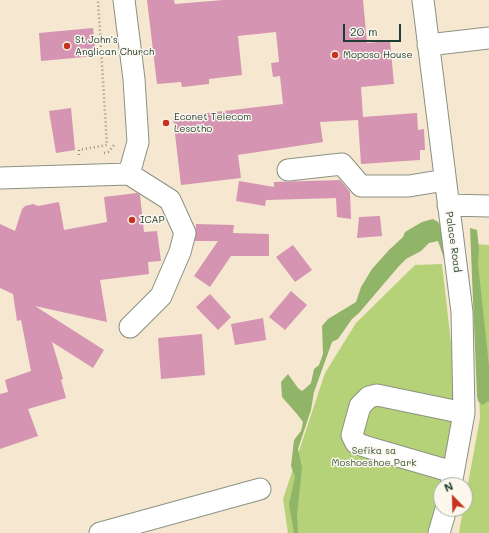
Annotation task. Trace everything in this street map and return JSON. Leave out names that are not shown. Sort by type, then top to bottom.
[{"type":"street","points":[[124,0],[134,79],[138,142],[129,174]]},
{"type":"street","name":"Palace Road","points":[[423,0],[462,312],[464,413],[452,477]]},
{"type":"street","points":[[428,45],[489,38]]},
{"type":"street","points":[[288,170],[342,164],[361,186],[409,186],[445,180]]},
{"type":"street","points":[[0,178],[129,174],[170,200],[185,233],[180,252],[162,296],[130,327]]},
{"type":"street","points":[[448,205],[489,206]]},
{"type":"street","points":[[447,477],[356,443],[352,435],[360,406],[369,397],[377,396],[464,413]]},
{"type":"street","points":[[100,533],[260,490]]},
{"type":"street","points":[[439,533],[444,517]]},
{"type":"path","points":[[79,159],[79,150],[107,145],[98,0]]},
{"type":"path","points":[[100,154],[108,152],[120,139]]},
{"type":"green space","points":[[433,219],[438,222],[442,229],[453,261],[455,277],[452,288],[461,329],[460,356],[463,378],[462,383],[460,384],[458,382],[455,324],[447,277],[448,270],[438,241],[429,243],[421,251],[406,259],[352,319],[338,339],[332,342],[314,392],[311,410],[298,449],[302,468],[297,515],[298,533],[294,533],[289,504],[295,477],[291,466],[294,440],[301,431],[303,422],[282,397],[281,382],[288,374],[302,391],[311,383],[314,369],[319,365],[323,354],[322,326],[328,319],[356,302],[361,287],[372,269],[403,237],[405,232],[422,222]]},
{"type":"green space","points":[[470,228],[477,230],[479,248],[478,264],[489,366],[489,401],[482,405],[478,401],[477,396]]},
{"type":"green space","points":[[473,244],[489,245],[489,533],[459,533],[462,517],[473,517],[473,477],[469,477],[480,418]]},
{"type":"green space","name":"Sefika sa Moshoeshoe Park","points":[[442,264],[459,414],[444,477],[433,477],[433,517],[435,517],[431,533],[288,533],[283,499],[325,373],[356,323],[415,265]]},
{"type":"building","points":[[147,0],[174,0],[175,4],[223,0],[363,0],[367,43],[390,41],[394,84],[361,87],[363,117],[417,113],[418,130],[424,129],[425,150],[420,150],[420,160],[361,164],[358,120],[320,122],[323,142],[238,155],[241,178],[181,185],[173,117],[283,104],[280,76],[273,77],[271,63],[279,62],[276,32],[238,36],[242,75],[209,79],[209,84],[182,87],[181,82],[157,84]]},
{"type":"building","name":"St John's Anglican Church","points":[[93,28],[96,56],[41,61],[39,33]]},
{"type":"building","points":[[71,108],[75,150],[56,153],[49,111]]},
{"type":"building","points":[[340,180],[350,192],[351,219],[337,217],[336,198],[266,200],[265,206],[236,201],[239,181],[274,187],[274,182]]},
{"type":"building","points":[[137,193],[140,195],[144,232],[157,231],[161,261],[148,262],[149,274],[100,280],[107,322],[35,306],[104,350],[93,368],[52,342],[63,379],[61,380],[66,398],[28,409],[38,436],[0,449],[0,394],[8,392],[5,380],[31,371],[21,320],[17,321],[13,294],[0,288],[0,224],[15,231],[22,209],[25,206],[33,204],[38,206],[59,202],[64,230],[107,222],[104,197]]},
{"type":"building","points":[[380,216],[382,236],[357,238],[359,217]]},
{"type":"building","points":[[196,224],[234,225],[233,233],[269,234],[269,256],[231,256],[210,287],[194,276],[218,241],[195,241]]},
{"type":"building","points":[[293,245],[312,270],[295,282],[276,257]]},
{"type":"building","points":[[291,291],[307,305],[285,330],[269,317]]},
{"type":"building","points":[[210,294],[231,317],[218,330],[196,307]]},
{"type":"building","points":[[263,318],[266,340],[235,345],[231,324]]},
{"type":"building","points":[[202,334],[205,375],[161,379],[158,338]]},
{"type":"place","name":"St John's Anglican Church","points":[[67,46]]},
{"type":"place","name":"Moposo House","points":[[335,55]]},
{"type":"place","name":"Econet Telecom Lesotho","points":[[166,123]]},
{"type":"place","name":"ICAP","points":[[132,220]]}]
